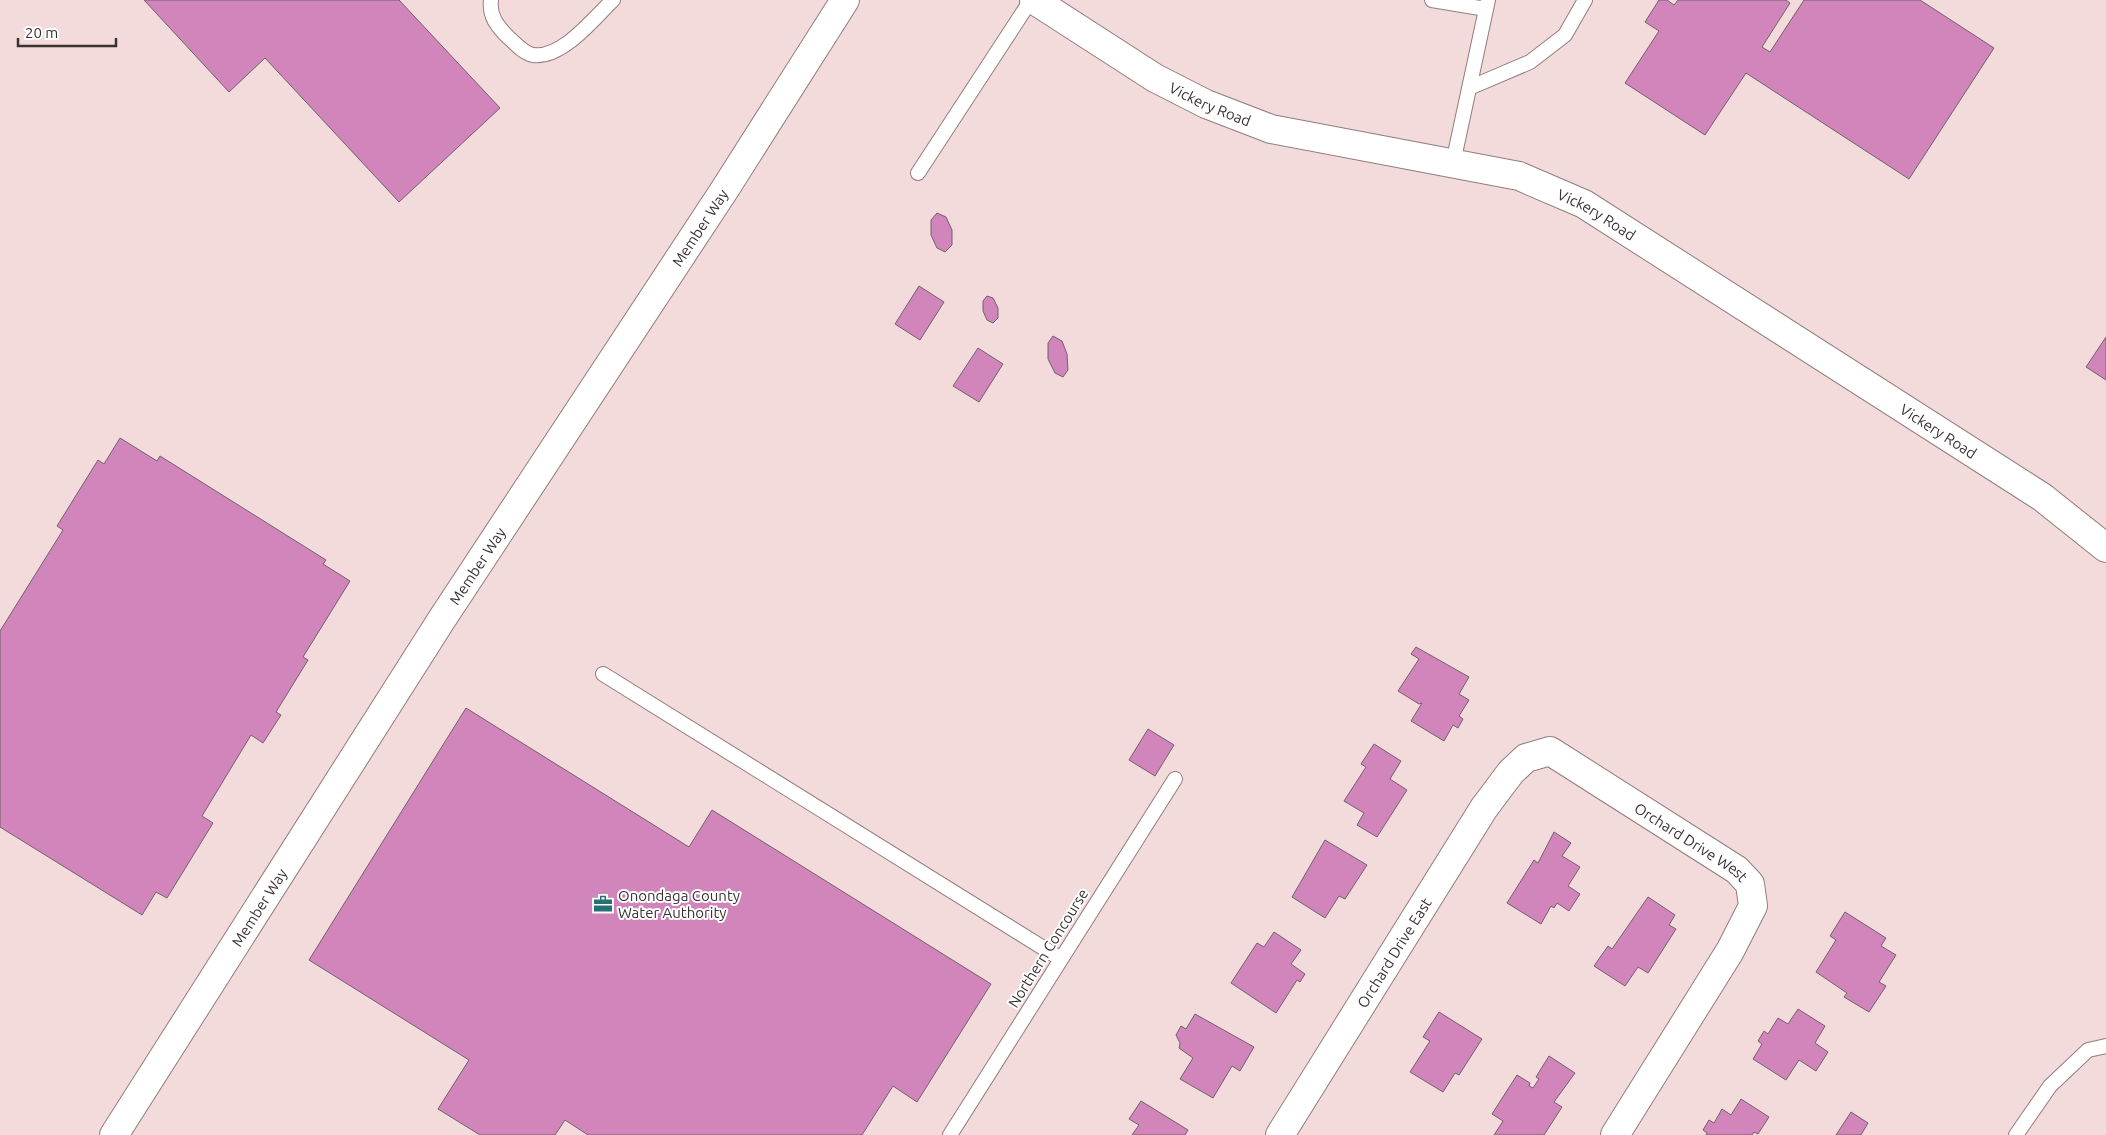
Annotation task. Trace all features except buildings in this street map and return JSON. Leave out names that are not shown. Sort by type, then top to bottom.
[{"type":"street","name":"Member Way","points":[[114,1135],[437,627],[720,197],[845,0]]},
{"type":"street","name":"Vickery Road","points":[[1032,0],[1155,78],[1206,104],[1271,129],[1519,176],[1584,204],[2042,497],[2106,548]]},
{"type":"street","name":"Orchard Drive West","points":[[1512,772],[1526,758],[1550,751],[1737,870],[1750,884],[1753,906],[1730,950],[1615,1135]]},
{"type":"street","name":"Orchard Drive East","points":[[1280,1135],[1484,808],[1512,772]]},
{"type":"lane","points":[[490,0],[492,17],[500,29],[531,55],[548,55],[564,47],[613,0]]},
{"type":"lane","points":[[918,173],[1032,0]]},
{"type":"lane","points":[[1432,0],[1487,4],[1453,163]]},
{"type":"lane","points":[[1469,88],[1530,62],[1565,35],[1585,0]]},
{"type":"lane","points":[[602,674],[1061,959]]},
{"type":"lane","name":"Northern Concourse","points":[[950,1135],[1174,779]]},
{"type":"lane","points":[[2016,1135],[2050,1086],[2088,1050],[2106,1046]]},
{"type":"place","name":"Onondaga County Water Authority","points":[[603,904]]}]
